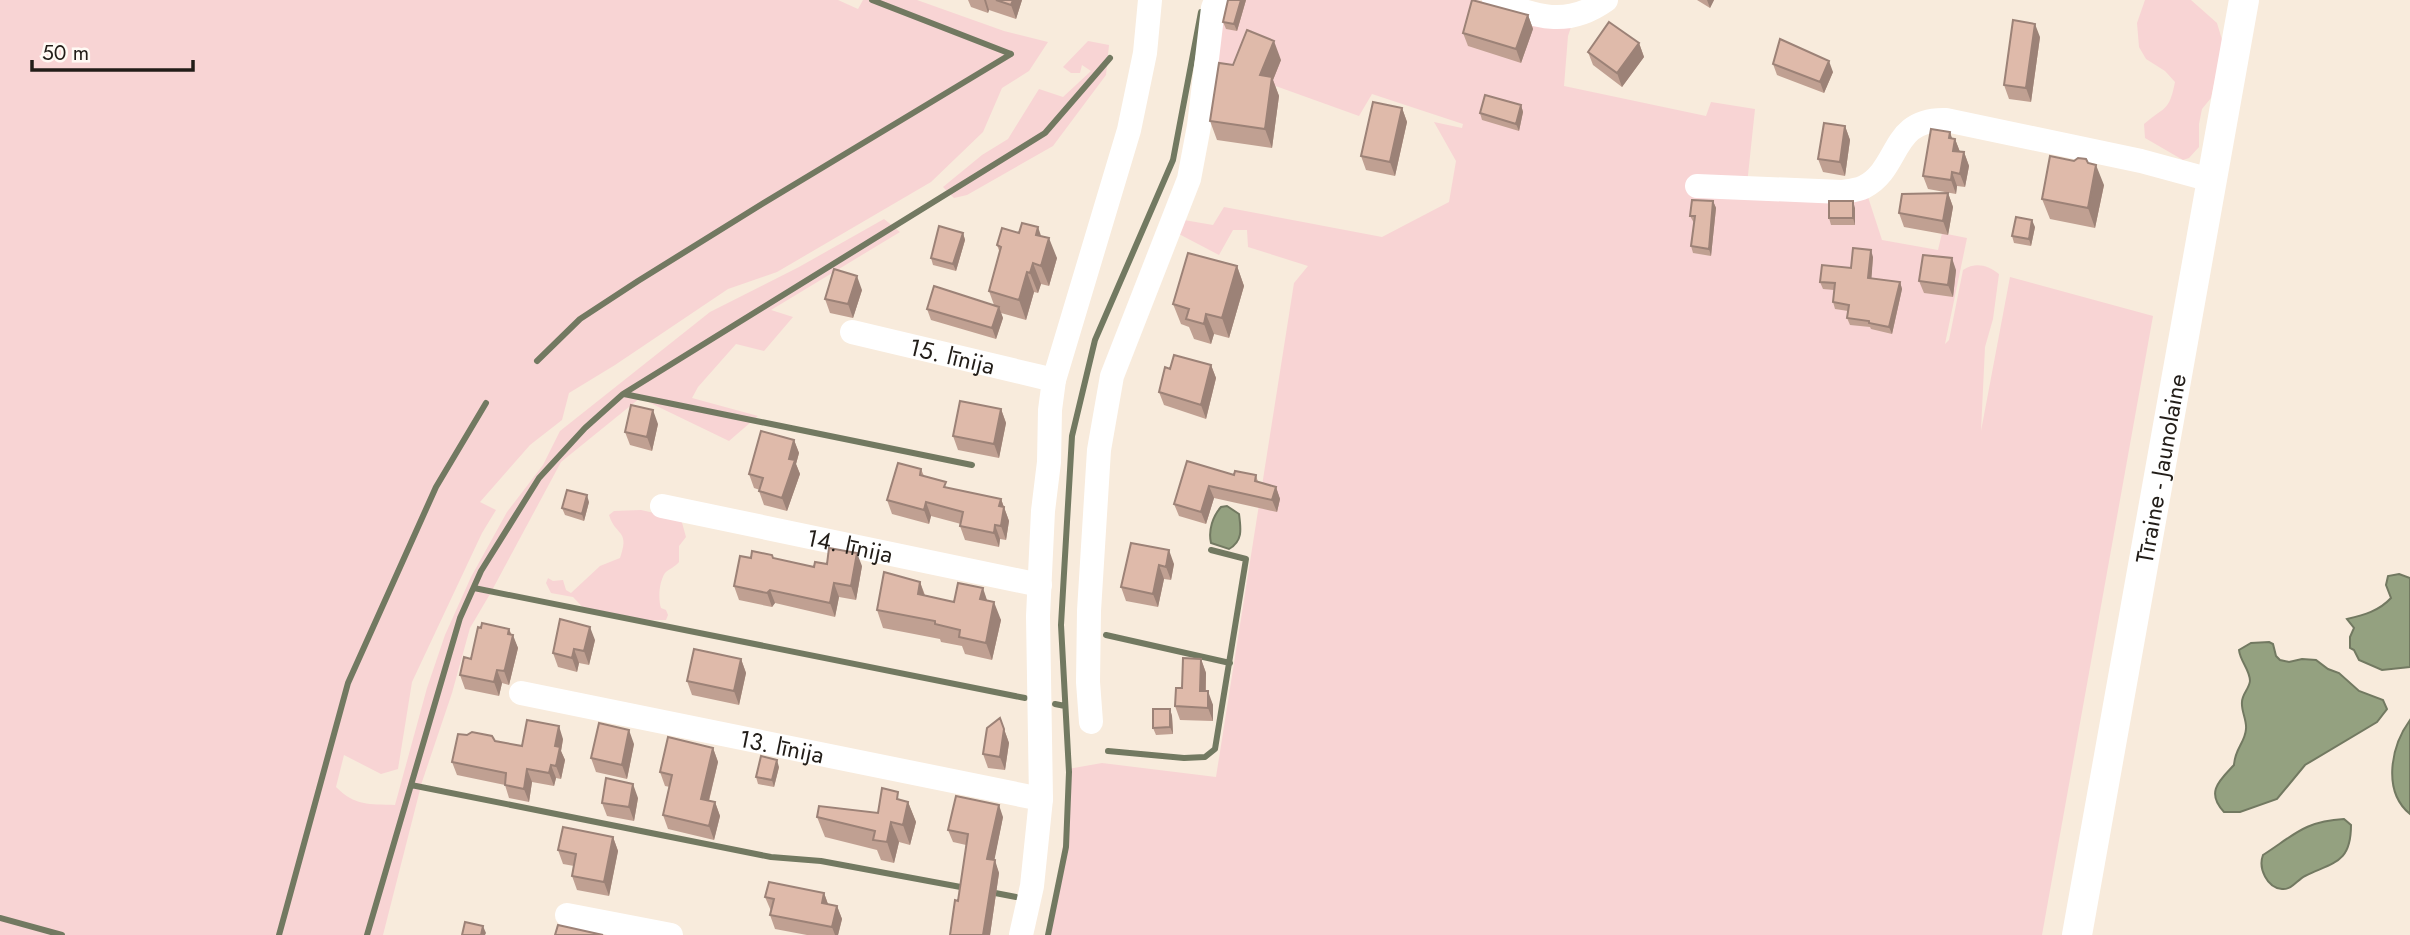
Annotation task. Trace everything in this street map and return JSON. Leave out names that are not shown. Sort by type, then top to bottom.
[{"type":"main road","name":"Tīraine - Jaunolaine","points":[[2077,935],[2244,0]]},
{"type":"street","points":[[1021,935],[1032,886],[1041,799],[1038,615],[1054,380],[1129,130],[1145,53],[1150,0]]},
{"type":"street","points":[[1091,722],[1087,682],[1089,611],[1099,450],[1112,376],[1189,179],[1216,0]]},
{"type":"street","points":[[1494,0],[1519,10],[1564,19],[1589,11],[1606,0]]},
{"type":"street","points":[[1697,186],[1842,192],[1863,188],[1875,179],[1908,132],[1920,123],[1933,120],[1946,120],[2141,161],[2211,180]]},
{"type":"street","name":"15. līnija","points":[[852,332],[1054,380]]},
{"type":"street","name":"14. līnija","points":[[662,506],[1040,585]]},
{"type":"street","name":"13. līnija","points":[[522,693],[1041,799]]},
{"type":"street","points":[[567,915],[671,935]]},
{"type":"shaded area","points":[[0,0],[838,0],[858,9],[863,0],[917,0],[1004,31],[1048,42],[1029,71],[1002,88],[983,132],[931,182],[777,272],[728,289],[569,393],[562,420],[530,445],[480,502],[496,510],[482,533],[412,682],[398,769],[381,774],[344,755],[336,787],[356,801],[395,805],[427,688],[445,635],[471,577],[507,512],[543,465],[560,431],[710,312],[799,267],[884,219],[900,232],[771,310],[793,317],[764,351],[736,344],[698,387],[692,398],[758,416],[729,441],[640,398],[561,462],[470,628],[452,693],[422,782],[383,935],[0,935]]},
{"type":"shaded area","points":[[1228,0],[1477,0],[1541,22],[1573,21],[1568,36],[1564,86],[1706,116],[1711,102],[1755,109],[1746,194],[1868,197],[1882,240],[1938,250],[1942,233],[1967,238],[1945,344],[1949,340],[1963,270],[1981,266],[1999,274],[1993,319],[1985,347],[1981,431],[2010,277],[2153,316],[2042,935],[1049,935],[1063,844],[1068,769],[1102,763],[1216,777],[1294,283],[1308,266],[1248,247],[1247,230],[1233,230],[1219,255],[1177,233],[1184,220],[1213,225],[1224,207],[1382,237],[1449,202],[1456,161],[1434,122],[1462,128],[1463,124],[1372,94],[1359,116],[1217,65]]},
{"type":"shaded area","points":[[2145,0],[2191,0],[2217,23],[2223,43],[2211,98],[2202,109],[2199,147],[2189,158],[2183,160],[2145,138],[2144,124],[2168,104],[2175,82],[2165,71],[2146,59],[2139,47],[2137,23]]},
{"type":"shaded area","points":[[1088,41],[1109,45],[1106,75],[1053,146],[967,195],[954,198],[943,187],[982,155],[1008,139],[1039,89],[1063,97],[1091,71],[1082,65],[1080,73],[1071,73],[1063,67]]},
{"type":"shaded area","points":[[1227,506],[1239,514],[1240,525],[1239,538],[1229,549],[1211,543],[1210,538],[1216,515],[1221,507]]},
{"type":"shaded area","points":[[641,510],[681,519],[686,537],[679,546],[679,562],[665,573],[661,581],[661,608],[666,610],[666,620],[588,613],[573,597],[551,593],[546,583],[548,578],[553,581],[563,580],[566,590],[571,593],[600,566],[620,558],[623,537],[609,515],[614,511]]},
{"type":"shaded area","points":[[2399,574],[2410,578],[2410,667],[2382,670],[2359,660],[2350,648],[2350,637],[2354,628],[2347,619],[2371,612],[2391,598],[2386,585],[2388,576]]},
{"type":"shaded area","points":[[2251,643],[2273,644],[2280,660],[2316,660],[2339,673],[2359,691],[2383,700],[2387,709],[2377,722],[2305,765],[2277,799],[2240,812],[2224,812],[2218,805],[2215,792],[2234,765],[2246,729],[2242,702],[2250,681],[2239,650]]},
{"type":"shaded area","points":[[2410,720],[2410,814],[2396,793],[2392,768],[2398,742]]},
{"type":"shaded area","points":[[2344,819],[2351,825],[2350,838],[2348,847],[2339,860],[2305,876],[2289,888],[2277,888],[2268,881],[2262,866],[2263,855],[2309,826]]},
{"type":"building","points":[[996,0],[1013,0],[1011,5]]},
{"type":"building","points":[[1228,0],[1241,0],[1234,24],[1223,22]]},
{"type":"building","points":[[1472,0],[1528,15],[1516,49],[1463,33]]},
{"type":"building","points":[[2013,20],[2035,24],[2026,88],[2004,85]]},
{"type":"building","points":[[1609,22],[1639,43],[1617,73],[1588,52]]},
{"type":"building","points":[[1247,30],[1274,41],[1260,75],[1272,77],[1265,129],[1210,121],[1219,63],[1233,65]]},
{"type":"building","points":[[1780,39],[1829,61],[1820,82],[1773,64]]},
{"type":"building","points":[[1485,95],[1521,105],[1516,124],[1480,113]]},
{"type":"building","points":[[1373,102],[1402,108],[1390,162],[1361,156]]},
{"type":"building","points":[[1824,123],[1845,126],[1840,162],[1818,159]]},
{"type":"building","points":[[1931,129],[1950,132],[1949,138],[1955,139],[1953,151],[1964,152],[1960,174],[1952,172],[1951,180],[1923,176]]},
{"type":"building","points":[[2050,156],[2074,161],[2078,158],[2086,159],[2088,163],[2096,165],[2088,208],[2042,199]]},
{"type":"building","points":[[1948,193],[1943,221],[1899,213],[1902,194]]},
{"type":"building","points":[[1692,200],[1713,201],[1709,249],[1691,246],[1695,216],[1690,216]]},
{"type":"building","points":[[1829,201],[1853,201],[1853,218],[1829,218]]},
{"type":"building","points":[[2016,217],[2032,220],[2029,239],[2012,236]]},
{"type":"building","points":[[1022,223],[1038,227],[1036,235],[1049,238],[1041,266],[1033,263],[1030,273],[1027,272],[1019,300],[989,291],[1001,247],[997,245],[1002,228],[1019,233]]},
{"type":"building","points":[[939,226],[963,233],[953,264],[931,258]]},
{"type":"building","points":[[1853,248],[1871,250],[1868,278],[1900,282],[1889,327],[1847,318],[1849,305],[1833,302],[1835,283],[1820,282],[1822,265],[1851,268]]},
{"type":"building","points":[[1188,253],[1237,266],[1222,318],[1206,314],[1204,324],[1186,319],[1189,309],[1173,304]]},
{"type":"building","points":[[1923,255],[1952,258],[1948,285],[1919,281]]},
{"type":"building","points":[[834,269],[857,276],[848,304],[825,299]]},
{"type":"building","points":[[934,286],[999,307],[992,328],[927,309]]},
{"type":"building","points":[[1174,355],[1211,365],[1201,405],[1159,392],[1165,367],[1170,369]]},
{"type":"building","points":[[960,401],[1001,409],[994,444],[953,436]]},
{"type":"building","points":[[631,405],[653,410],[647,437],[625,432]]},
{"type":"building","points":[[761,431],[794,440],[789,459],[795,460],[782,498],[759,491],[763,478],[749,474]]},
{"type":"building","points":[[1187,461],[1234,475],[1235,471],[1256,475],[1255,481],[1276,487],[1272,500],[1209,486],[1201,512],[1174,504]]},
{"type":"building","points":[[898,463],[921,469],[920,475],[946,482],[944,487],[1001,499],[999,506],[1004,507],[1001,526],[995,525],[994,533],[960,526],[963,512],[926,502],[924,510],[887,500]]},
{"type":"building","points":[[567,490],[587,495],[582,514],[562,508]]},
{"type":"building","points":[[1131,543],[1169,550],[1166,567],[1159,565],[1153,594],[1121,587]]},
{"type":"building","points":[[829,548],[857,553],[851,586],[834,583],[830,603],[770,590],[767,593],[734,586],[740,556],[751,558],[752,551],[814,567],[815,562],[827,564]]},
{"type":"building","points":[[884,572],[920,582],[918,594],[954,602],[958,583],[983,588],[980,599],[994,602],[986,643],[959,637],[960,630],[935,624],[935,621],[877,610]]},
{"type":"building","points":[[560,619],[590,627],[584,651],[574,649],[572,658],[553,653]]},
{"type":"building","points":[[482,623],[509,629],[508,634],[513,635],[505,669],[497,670],[494,682],[460,675],[464,657],[471,659],[478,627],[481,628]]},
{"type":"building","points":[[694,649],[741,659],[734,691],[687,681]]},
{"type":"building","points":[[1183,658],[1201,659],[1200,691],[1208,691],[1208,708],[1175,706],[1176,688],[1182,688]]},
{"type":"building","points":[[1153,709],[1170,709],[1170,727],[1153,728]]},
{"type":"building","points":[[1000,718],[1004,729],[1000,757],[983,754],[987,728]]},
{"type":"building","points":[[527,720],[559,726],[555,746],[560,747],[556,766],[551,765],[549,773],[527,769],[524,789],[505,785],[506,773],[452,762],[458,734],[467,735],[472,732],[492,736],[495,741],[522,746]]},
{"type":"building","points":[[599,723],[629,730],[622,765],[591,758]]},
{"type":"building","points":[[668,737],[713,748],[701,799],[715,802],[709,826],[663,815],[672,775],[660,772]]},
{"type":"building","points":[[761,756],[777,760],[772,780],[756,777]]},
{"type":"building","points":[[606,778],[633,784],[629,807],[602,803]]},
{"type":"building","points":[[882,788],[898,792],[897,799],[908,802],[903,825],[891,822],[887,842],[873,840],[875,831],[817,817],[819,806],[878,813]]},
{"type":"building","points":[[956,796],[999,805],[987,859],[995,860],[983,935],[950,935],[968,834],[948,830]]},
{"type":"building","points":[[563,827],[613,837],[604,882],[572,876],[576,854],[558,850]]},
{"type":"building","points":[[769,882],[824,893],[822,903],[837,906],[832,927],[770,915],[774,899],[765,897]]},
{"type":"building","points":[[465,922],[483,926],[481,935],[462,935]]},
{"type":"building","points":[[558,925],[603,935],[555,935]]},
{"type":"waterway","points":[[872,0],[1011,54]]},
{"type":"waterway","points":[[1048,935],[1066,847],[1069,772],[1061,625],[1072,436],[1095,340],[1173,160],[1201,12]]},
{"type":"waterway","points":[[537,361],[580,319],[638,281],[1011,54]]},
{"type":"waterway","points":[[367,935],[460,618],[481,571],[539,478],[585,428],[623,394],[1045,133],[1110,58]]},
{"type":"waterway","points":[[624,394],[972,465]]},
{"type":"waterway","points":[[279,935],[348,683],[436,487],[486,403]]},
{"type":"waterway","points":[[1108,751],[1184,758],[1205,757],[1215,749],[1246,559],[1211,550]]},
{"type":"waterway","points":[[474,588],[1025,698]]},
{"type":"waterway","points":[[1106,635],[1230,663]]},
{"type":"waterway","points":[[1055,704],[1065,706]]},
{"type":"waterway","points":[[411,785],[771,857],[821,861],[966,888]]},
{"type":"waterway","points":[[990,892],[1016,897]]},
{"type":"waterway","points":[[0,918],[62,935]]}]
